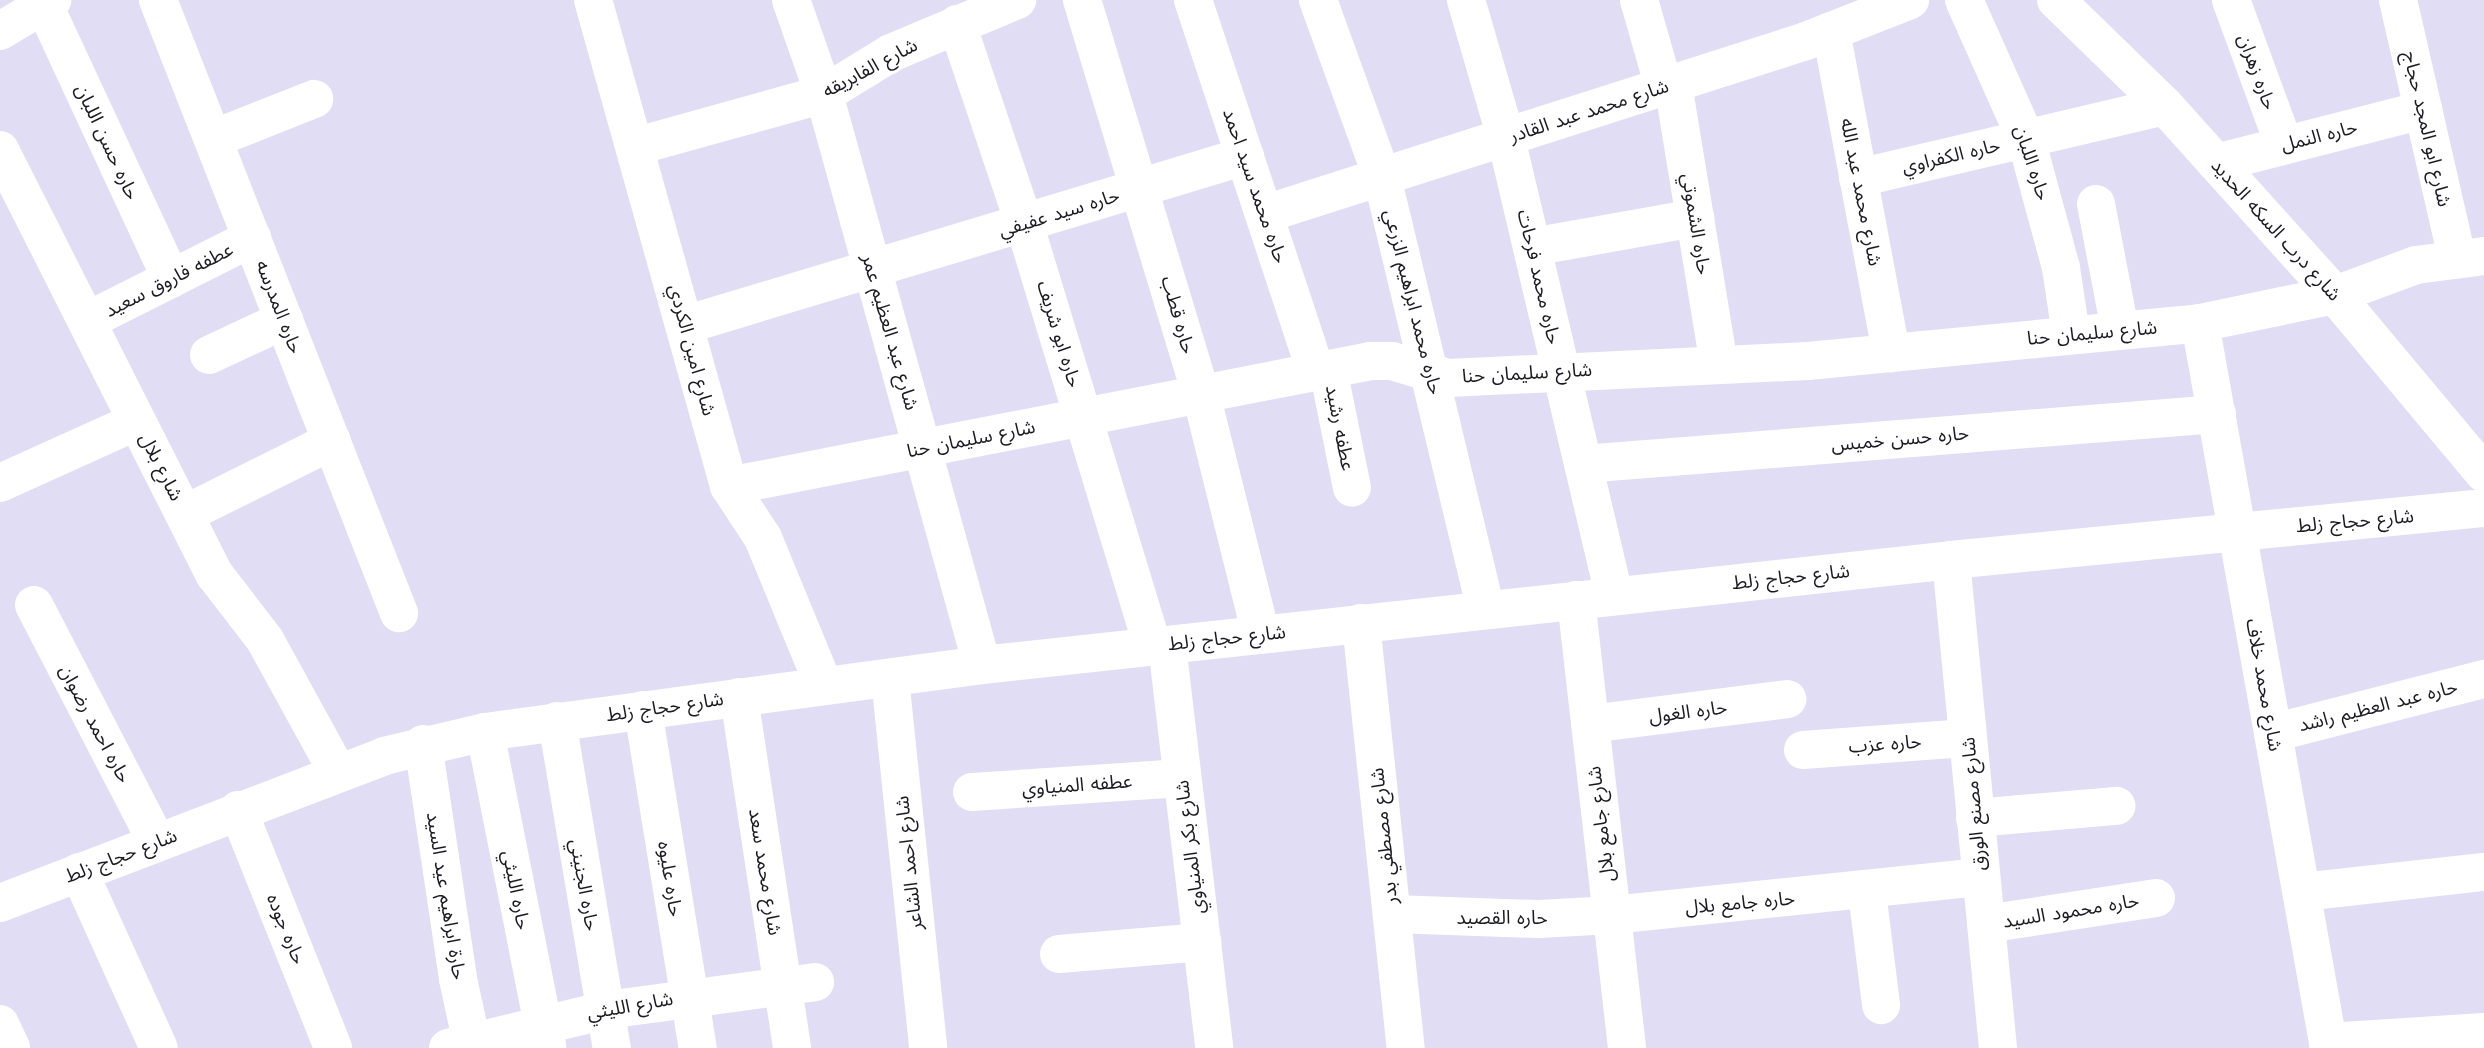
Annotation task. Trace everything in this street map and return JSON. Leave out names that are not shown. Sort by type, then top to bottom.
[{"type":"street","name":"حاره المدرسه","points":[[158,0],[399,613]]},
{"type":"street","name":"شارع امين الكردي","points":[[593,0],[637,146],[729,486],[763,538],[824,686]]},
{"type":"street","name":"شارع عبد العظيم عمر","points":[[791,0],[824,94],[982,666]]},
{"type":"street","name":"شارع الفابريقه","points":[[637,146],[824,94],[891,53],[1017,0]]},
{"type":"street","name":"حاره قطب","points":[[1082,0],[1141,188],[1201,394],[1261,635]]},
{"type":"street","name":"حاره محمد سيد احمد","points":[[1193,0],[1265,214],[1322,370]]},
{"type":"street","name":"حاره محمد ابراهيم الزرعي","points":[[1318,0],[1382,177],[1432,375],[1486,610]]},
{"type":"street","name":"حاره الشموتي","points":[[1639,0],[1668,86],[1695,218],[1719,365]]},
{"type":"street","name":"شارع محمد عبد القادر","points":[[1265,214],[1831,32],[1910,0]]},
{"type":"street","name":"حاره اللبان","points":[[1965,0],[2026,139],[2061,268],[2071,334]]},
{"type":"street","name":"شارع درب السكه الحديد","points":[[2056,0],[2165,106],[2335,295],[2484,473]]},
{"type":"street","name":"حاره زهران","points":[[2231,0],[2284,145]]},
{"type":"street","name":"شارع ابو المجد حجاج","points":[[2398,0],[2423,110],[2470,257]]},
{"type":"street","name":"حاره محمد فرحات","points":[[1476,2],[1614,596]]},
{"type":"street","points":[[0,31],[48,3]]},
{"type":"street","name":"حاره حسن اللبان","points":[[48,3],[172,279]]},
{"type":"street","name":"حاره ابو شريف","points":[[957,24],[1160,646]]},
{"type":"street","name":"شارع محمد عبد الله","points":[[1831,32],[1891,353]]},
{"type":"street","points":[[213,139],[314,99]]},
{"type":"street","name":"حاره الكفراوي","points":[[1858,178],[2165,106]]},
{"type":"street","name":"حاره النمل","points":[[2216,163],[2423,110]]},
{"type":"street","name":"شارع بلال","points":[[0,150],[215,575],[265,640],[338,773]]},
{"type":"street","name":"حاره سيد عفيفي","points":[[685,325],[1245,156]]},
{"type":"street","points":[[2096,204],[2120,330]]},
{"type":"street","points":[[1532,247],[1695,218]]},
{"type":"street","name":"عطفه فاروق سعيد","points":[[87,321],[252,238]]},
{"type":"street","name":"شارع سليمان حنا","points":[[729,486],[1322,370],[1392,361],[1448,378],[1561,370],[1719,365],[1891,353],[2200,323],[2335,295],[2416,265],[2470,257]]},
{"type":"street","points":[[209,355],[284,320]]},
{"type":"street","name":"شارع محمد خلاف","points":[[2200,323],[2329,1045]]},
{"type":"street","name":"عطفه رشيد","points":[[1322,370],[1352,488]]},
{"type":"street","name":"حاره حسن خميس","points":[[1583,464],[2217,414]]},
{"type":"street","points":[[0,484],[137,421]]},
{"type":"street","points":[[185,514],[332,442]]},
{"type":"street","name":"شارع حجاج زلط","points":[[0,903],[338,773],[423,744],[485,732],[982,666],[1361,623],[1951,560],[2484,508]]},
{"type":"street","name":"شارع مصنع الورق","points":[[1951,560],[1998,1048]]},
{"type":"street","name":"شارع جامع بلال","points":[[1576,600],[1627,1048]]},
{"type":"street","name":"حاره احمد رضوان","points":[[34,605],[157,842]]},
{"type":"street","name":"شارع مصطفي بدر","points":[[1361,623],[1406,1048]]},
{"type":"street","name":"شارع بكر المنياوي","points":[[1160,646],[1182,778],[1214,1048]]},
{"type":"street","name":"شارع احمد الشاعر","points":[[890,678],[928,1048]]},
{"type":"street","name":"حاره عبد العظيم راشد","points":[[2273,733],[2484,679]]},
{"type":"street","name":"شارع محمد سعد","points":[[739,697],[799,984],[792,1048]]},
{"type":"street","name":"حاره الغول","points":[[1590,724],[1787,699]]},
{"type":"street","name":"حاره عليوه","points":[[642,710],[698,1048]]},
{"type":"street","name":"حاره الجنيني","points":[[556,721],[612,1048]]},
{"type":"street","name":"حاره الليثي","points":[[485,732],[545,1035]]},
{"type":"street","name":"حاره عزب","points":[[1803,750],[1968,738]]},
{"type":"street","name":"حارة ابراهيم عيد السيد","points":[[423,744],[464,1046]]},
{"type":"street","name":"عطفه المنياوي","points":[[972,792],[1182,778]]},
{"type":"street","points":[[1975,818],[2116,806]]},
{"type":"street","name":"حاره جوده","points":[[238,810],[333,1048]]},
{"type":"street","points":[[79,872],[159,1048]]},
{"type":"street","points":[[2302,892],[2484,872]]},
{"type":"street","name":"حاره جامع بلال","points":[[1612,915],[1867,891],[1981,877]]},
{"type":"street","points":[[1867,891],[1881,1005]]},
{"type":"street","name":"حاره محمود السيد","points":[[1986,924],[2156,898]]},
{"type":"street","name":"حاره القصيد","points":[[1393,914],[1527,919],[1612,915]]},
{"type":"street","points":[[1059,954],[1202,942]]},
{"type":"street","name":"شارع الليثي","points":[[464,1046],[545,1035],[606,1010],[690,996],[799,984]]},
{"type":"street","points":[[0,1024],[11,1048]]},
{"type":"street","points":[[2329,1045],[2484,1032]]}]
